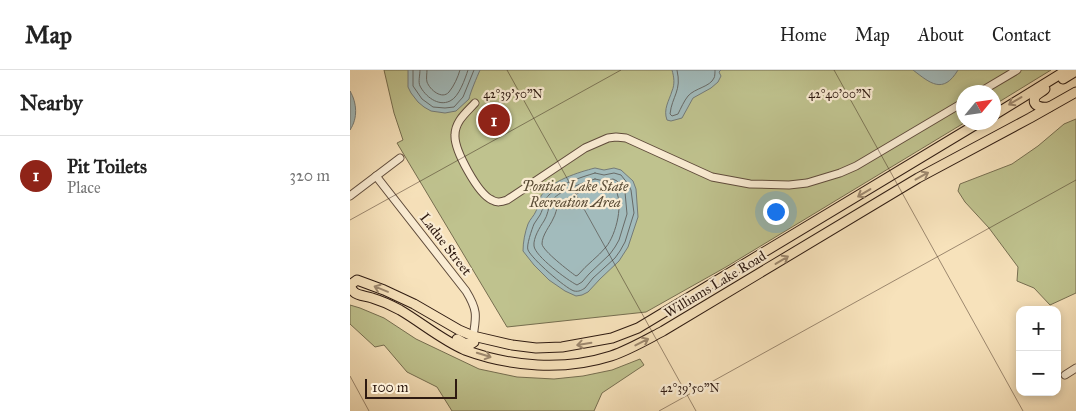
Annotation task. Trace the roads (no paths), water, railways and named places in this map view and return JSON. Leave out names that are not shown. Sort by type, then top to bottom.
[{"type":"main road","points":[[1001,111],[1067,70]]},
{"type":"main road","points":[[1051,106],[1042,108],[1037,106],[1034,99],[1044,90],[1076,71]]},
{"type":"main road","name":"Williams Lake Road","points":[[967,130],[638,328],[612,338],[562,347],[536,348],[512,345],[473,336],[414,304],[357,280],[350,285],[355,293],[391,305],[439,336],[464,349],[491,358],[521,364],[555,365],[611,356],[638,345],[663,331],[918,178],[1076,92]]},
{"type":"main road","points":[[391,305],[390,302],[398,301],[422,314],[444,321]]},
{"type":"main road","points":[[418,321],[435,327],[464,343],[474,342],[473,336]]},
{"type":"street","points":[[992,85],[1017,70]]},
{"type":"street","points":[[475,103],[457,125],[454,135],[456,144],[464,164],[481,190],[486,197],[498,203],[507,200],[584,148],[608,138],[616,137],[626,138],[712,176],[750,184],[789,185],[807,182],[840,173],[856,166],[956,107]]},
{"type":"street","points":[[350,196],[400,158]]},
{"type":"street","name":"Ladue Street","points":[[376,176],[466,291],[474,304],[476,318],[473,336]]},
{"type":"street","points":[[1065,375],[1076,368]]},
{"type":"water","points":[[408,70],[480,70],[469,99],[456,111],[445,113],[431,111],[418,102],[408,87]]},
{"type":"water","points":[[672,70],[721,70],[719,72],[721,76],[718,82],[711,88],[693,98],[682,118],[671,121],[667,120],[666,112],[674,86]]},
{"type":"water","points":[[913,70],[958,70],[947,82],[936,84]]},
{"type":"water","points":[[350,91],[356,110],[350,130]]},
{"type":"water","points":[[595,168],[621,170],[633,181],[636,189],[638,217],[628,247],[619,261],[588,292],[576,296],[549,280],[534,265],[523,251],[525,234],[541,196],[545,191],[565,178]]},
{"type":"place","name":"Pit Toilets","points":[[494,120]]},
{"type":"park label","name":"Pontiac Lake State Recreation Area","points":[[575,194]]}]
